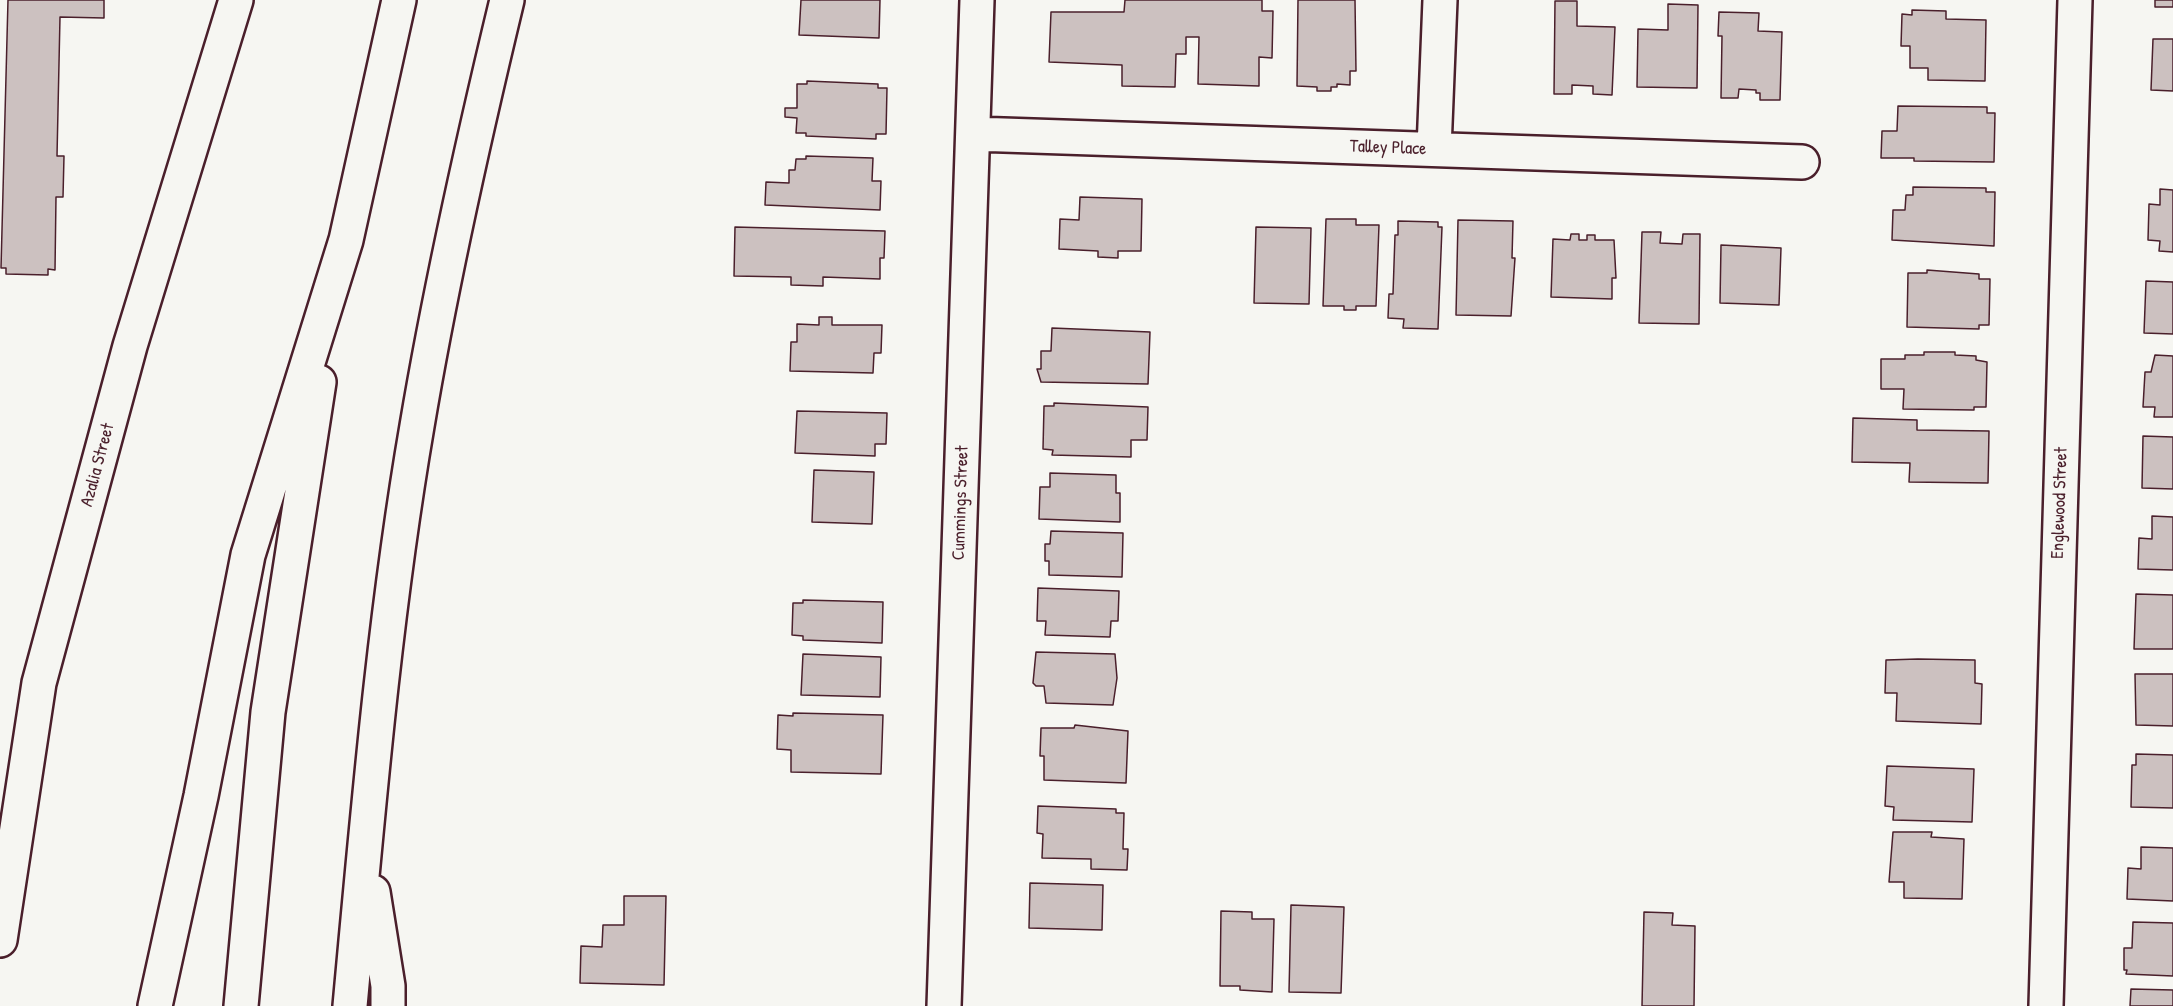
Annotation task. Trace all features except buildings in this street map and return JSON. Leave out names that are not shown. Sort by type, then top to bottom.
[{"type":"main road","name":"Azalia Street","points":[[0,940],[39,683],[130,346],[237,0]]},
{"type":"main road","points":[[241,1006],[268,712],[337,271],[399,0]]},
{"type":"main road","points":[[350,1006],[365,842],[392,602],[416,427],[462,192],[507,0]]},
{"type":"main road","name":"Cummings Street","points":[[944,1006],[977,0]]},
{"type":"main road","points":[[1434,149],[1440,0]]},
{"type":"main road","name":"Englewood Street","points":[[2046,1006],[2075,0]]},
{"type":"main road","name":"Talley Place","points":[[974,134],[1802,162]]},
{"type":"main road","points":[[155,1006],[201,796],[248,555],[337,271]]},
{"type":"main road","points":[[365,842],[388,986],[388,1006]]}]
